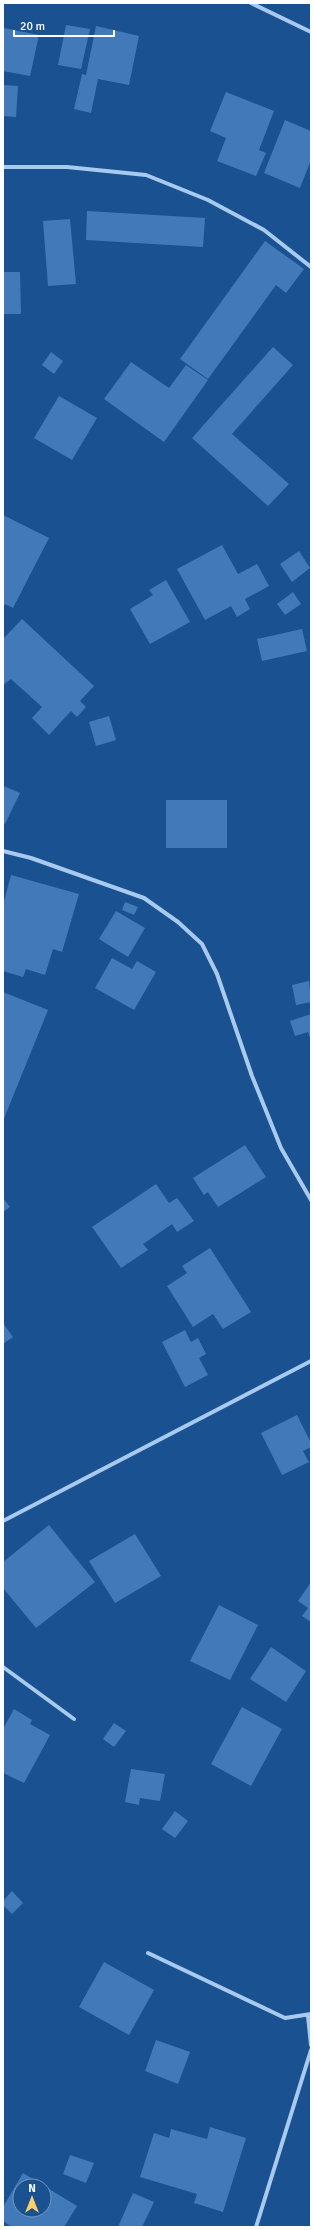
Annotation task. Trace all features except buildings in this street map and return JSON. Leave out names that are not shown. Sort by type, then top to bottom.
[{"type":"street","points":[[251,3],[311,32]]},
{"type":"street","points":[[3,167],[66,167],[146,175],[208,200],[264,230],[311,267]]},
{"type":"street","points":[[3,852],[31,858],[144,898],[178,922],[202,944],[216,974],[252,1076],[280,1148],[311,1200]]},
{"type":"street","points":[[3,1521],[311,1361]]},
{"type":"street","points":[[3,1667],[74,1719]]},
{"type":"street","points":[[148,1953],[286,2018],[310,2015],[311,2045]]},
{"type":"street","points":[[256,2227],[311,2050]]}]
